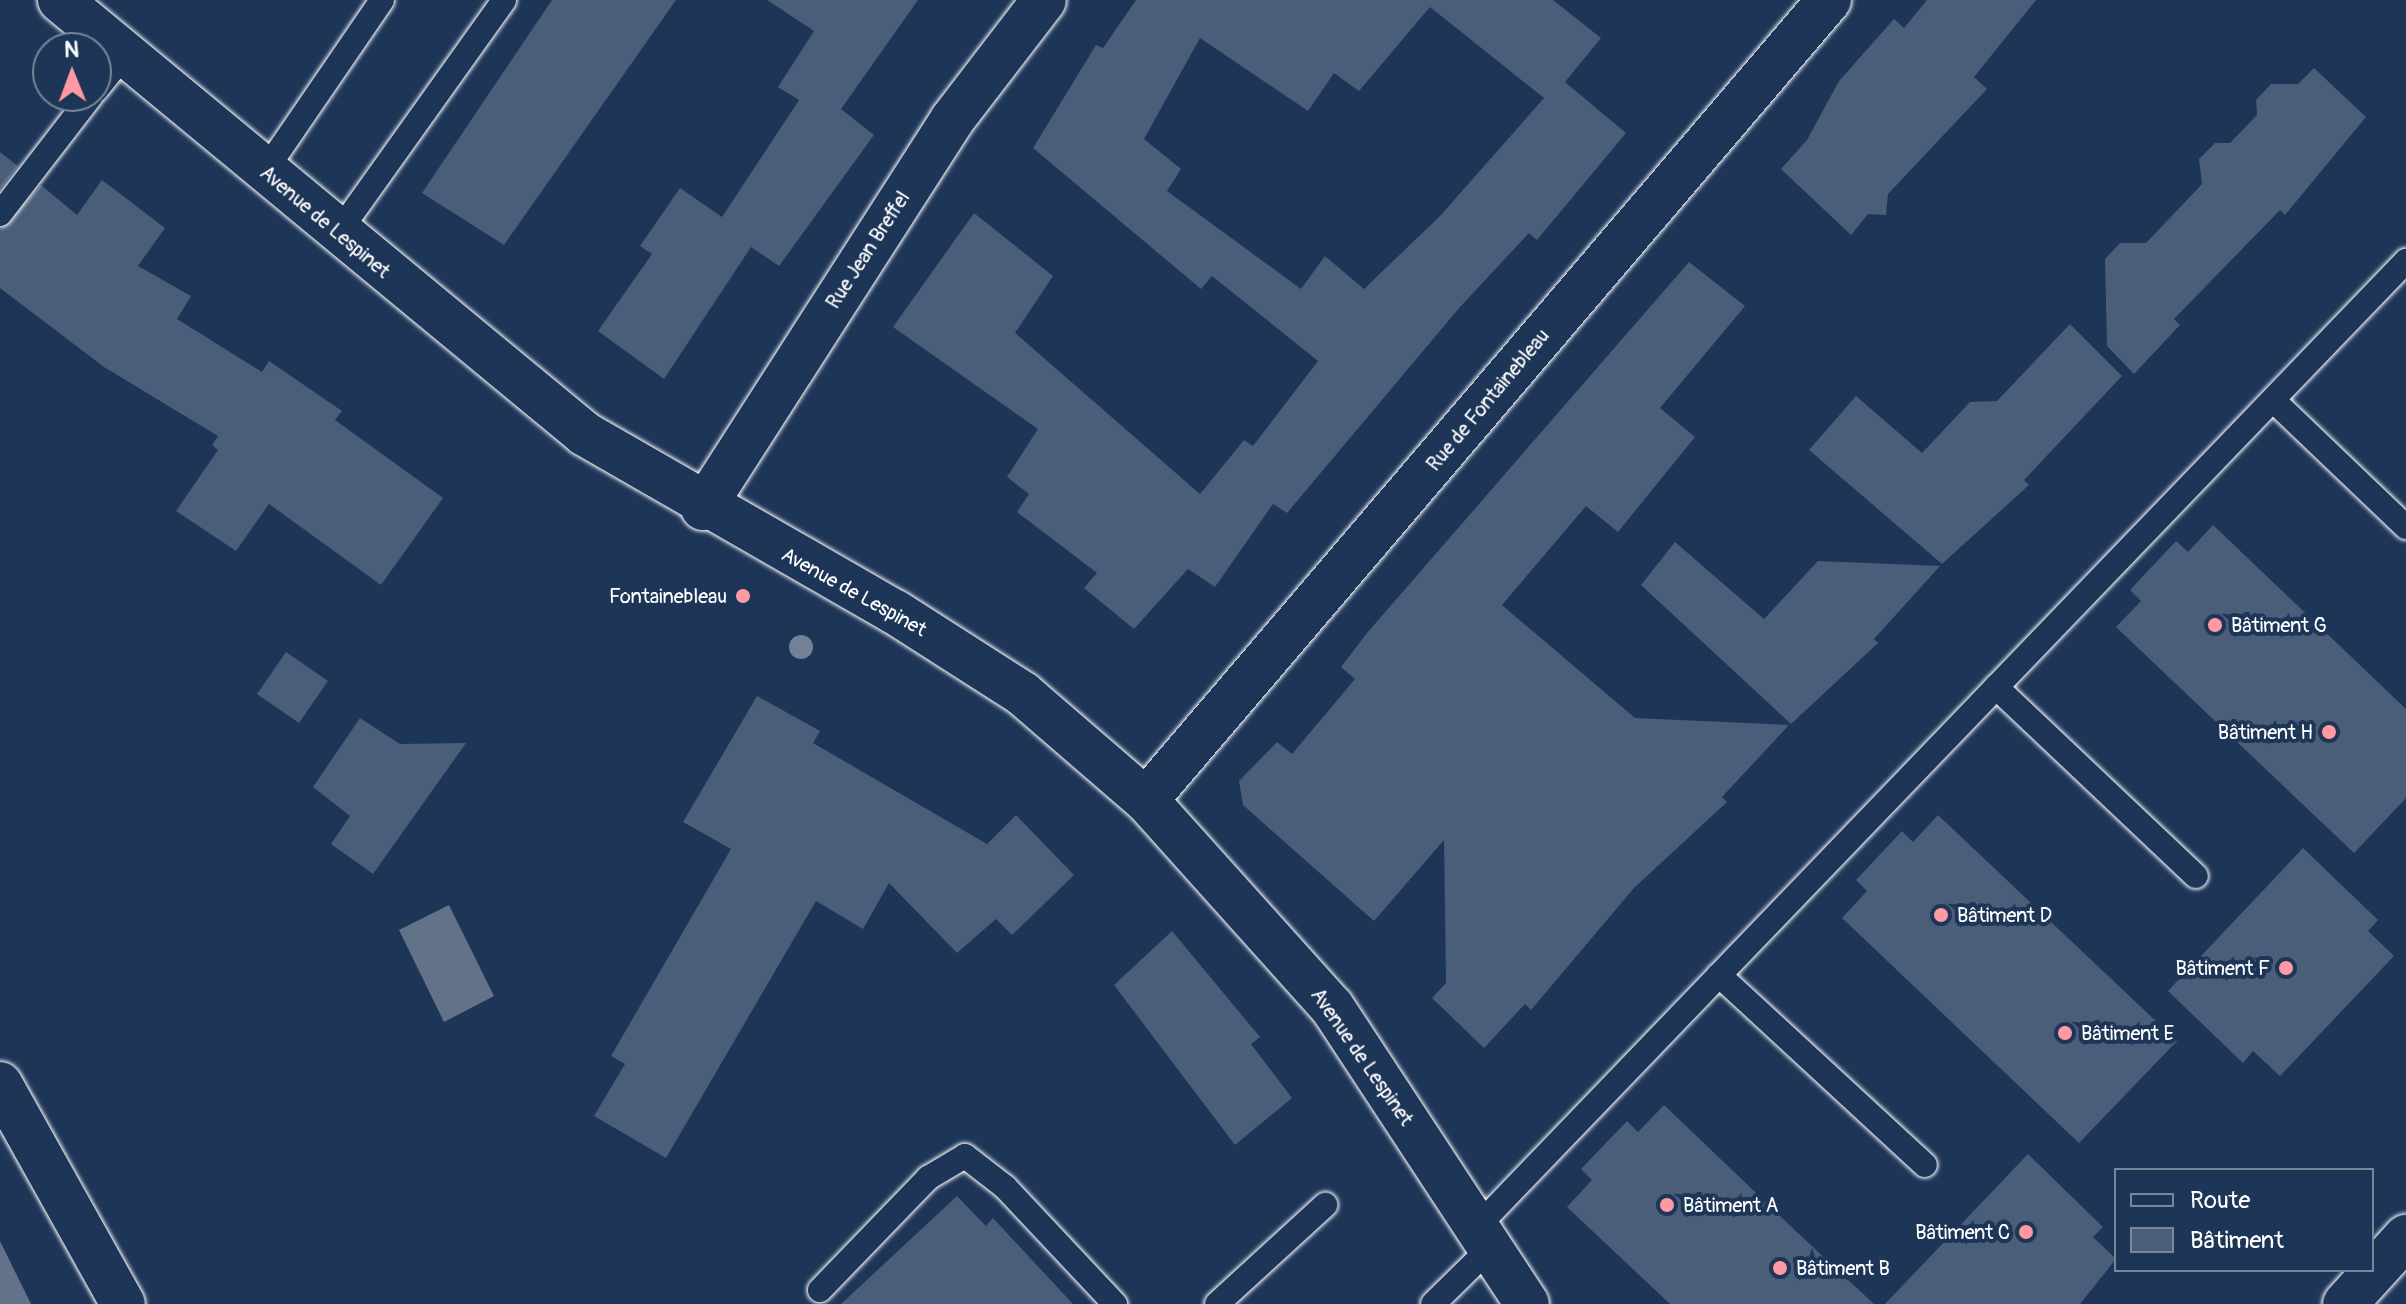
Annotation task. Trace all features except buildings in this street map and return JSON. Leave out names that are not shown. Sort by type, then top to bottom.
[{"type":"street","name":"Avenue de Lespinet","points":[[60,0],[525,389],[703,508],[895,612],[1010,686],[1146,800],[1332,1007],[1527,1304]]},
{"type":"street","name":"Rue Jean Breffel","points":[[703,508],[952,120],[1044,0]]},
{"type":"street","name":"Rue de Fontainebleau","points":[[1146,800],[1829,0]]},
{"type":"street","points":[[0,1084],[123,1304]]},
{"type":"street","points":[[2345,1304],[2406,1237]]},
{"type":"lane","points":[[265,171],[382,0]]},
{"type":"lane","points":[[338,233],[504,0]]},
{"type":"lane","points":[[112,70],[125,54]]},
{"type":"lane","points":[[0,214],[79,112]]},
{"type":"lane","points":[[1433,1304],[1485,1236],[1719,975],[2406,261]]},
{"type":"lane","points":[[2273,400],[2406,527]]},
{"type":"lane","points":[[1996,687],[2196,876]]},
{"type":"lane","points":[[1719,975],[1925,1165]]},
{"type":"lane","points":[[820,1290],[928,1178],[965,1156],[1005,1187],[1115,1304]]},
{"type":"lane","points":[[1217,1304],[1325,1205]]},
{"type":"water","points":[[449,905],[494,996],[444,1022],[399,930]]},
{"type":"water","points":[[0,1241],[31,1304],[0,1304]]},
{"type":"place","name":"Fontainebleau","points":[[743,596]]},
{"type":"place","name":"Bâtiment G","points":[[2215,625]]},
{"type":"place","name":"Bâtiment H","points":[[2329,732]]},
{"type":"place","name":"Bâtiment D","points":[[1941,915]]},
{"type":"place","name":"Bâtiment F","points":[[2286,968]]},
{"type":"place","name":"Bâtiment E","points":[[2065,1033]]},
{"type":"place","name":"Bâtiment A","points":[[1667,1205]]},
{"type":"place","name":"Bâtiment C","points":[[2026,1232]]},
{"type":"place","name":"Bâtiment B","points":[[1780,1268]]}]
